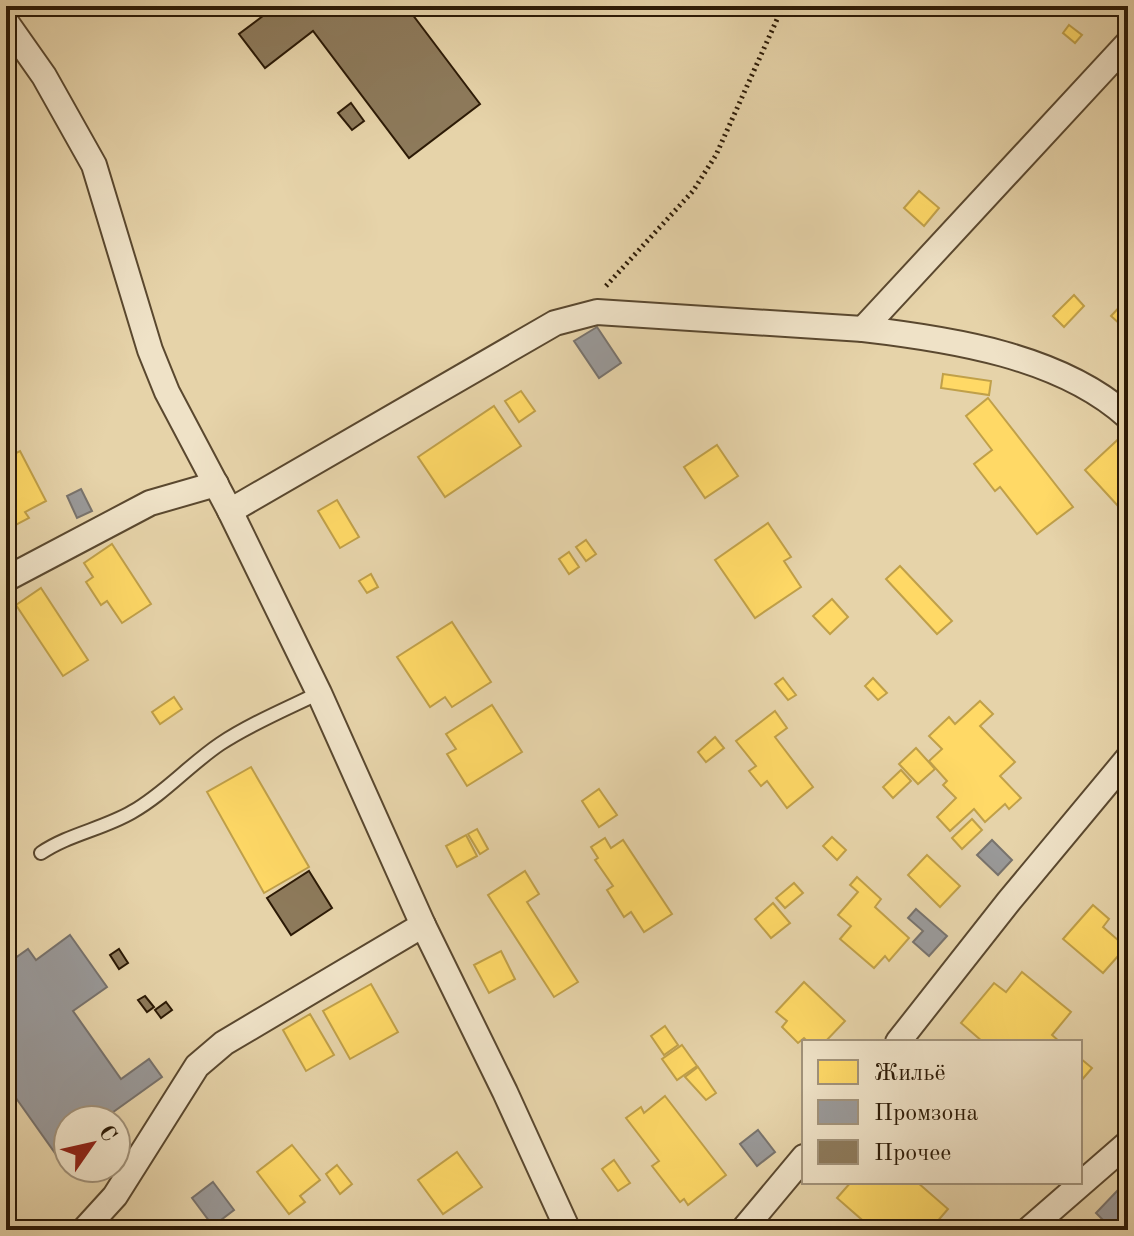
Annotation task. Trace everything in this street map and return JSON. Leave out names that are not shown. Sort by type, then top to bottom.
[{"type":"street","points":[[6,22],[44,76],[94,165],[150,350],[167,392],[230,511],[319,693],[423,925],[568,1230]]},
{"type":"street","points":[[863,329],[1128,43]]},
{"type":"street","points":[[230,511],[555,323],[597,312],[863,329],[925,336],[1032,364],[1079,383],[1108,400],[1128,417]]},
{"type":"street","points":[[6,579],[150,503],[216,484]]},
{"type":"street","points":[[900,1040],[1009,901],[1128,758]]},
{"type":"street","points":[[84,1230],[123,1185],[197,1066],[224,1043],[423,925]]},
{"type":"street","points":[[1082,1183],[1128,1143]]},
{"type":"street","points":[[743,1230],[802,1159]]},
{"type":"street","points":[[1028,1230],[1081,1184]]},
{"type":"lane","points":[[41,853],[150,802],[185,770],[222,743],[319,693]]},
{"type":"path","points":[[582,314],[693,191],[716,155],[783,6]]},
{"type":"building: Жильё","points":[[1069,25],[1082,35],[1075,43],[1063,33]]},
{"type":"building: Жильё","points":[[919,191],[939,208],[924,226],[904,208]]},
{"type":"building: Жильё","points":[[1074,295],[1084,306],[1064,327],[1053,316]]},
{"type":"building: Жильё","points":[[1127,299],[1128,318],[1121,325],[1111,316]]},
{"type":"building: Жильё","points":[[943,374],[991,381],[989,395],[941,388]]},
{"type":"building: Жильё","points":[[1128,379],[1128,399],[1118,390]]},
{"type":"building: Жильё","points":[[521,391],[535,411],[519,422],[505,401]]},
{"type":"building: Жильё","points":[[988,398],[1073,507],[1037,534],[1000,487],[995,491],[974,464],[992,450],[966,416]]},
{"type":"building: Жильё","points":[[494,406],[521,446],[445,497],[418,457]]},
{"type":"building: Жильё","points":[[1125,433],[1128,436],[1128,496],[1118,506],[1085,470]]},
{"type":"building: Жильё","points":[[717,445],[738,476],[705,498],[684,467]]},
{"type":"building: Жильё","points":[[20,451],[46,501],[25,512],[29,518],[12,527],[6,515],[6,458]]},
{"type":"building: Жильё","points":[[337,500],[359,537],[340,548],[318,511]]},
{"type":"building: Жильё","points":[[768,523],[791,557],[784,561],[801,587],[755,618],[715,560]]},
{"type":"building: Жильё","points":[[586,540],[596,554],[586,561],[576,547]]},
{"type":"building: Жильё","points":[[112,544],[151,604],[122,623],[107,601],[101,605],[86,582],[93,577],[84,563]]},
{"type":"building: Жильё","points":[[569,552],[579,567],[569,574],[559,559]]},
{"type":"building: Жильё","points":[[900,566],[952,621],[937,634],[886,579]]},
{"type":"building: Жильё","points":[[371,574],[378,587],[367,593],[359,581]]},
{"type":"building: Жильё","points":[[41,588],[88,660],[63,676],[16,605]]},
{"type":"building: Жильё","points":[[832,599],[848,617],[830,634],[813,616]]},
{"type":"building: Жильё","points":[[452,622],[491,682],[452,707],[445,697],[430,707],[397,657]]},
{"type":"building: Жильё","points":[[783,678],[796,695],[788,700],[775,684]]},
{"type":"building: Жильё","points":[[873,678],[887,693],[878,700],[865,686]]},
{"type":"building: Жильё","points":[[174,697],[182,709],[160,724],[152,712]]},
{"type":"building: Жильё","points":[[980,701],[993,714],[980,726],[1015,762],[1000,776],[1021,798],[1009,809],[1005,804],[985,822],[974,809],[950,831],[937,817],[956,798],[943,785],[947,781],[929,761],[942,749],[929,736],[949,717],[955,724]]},
{"type":"building: Жильё","points":[[492,705],[522,752],[467,786],[447,754],[456,749],[446,734]]},
{"type":"building: Жильё","points":[[775,711],[787,728],[775,737],[813,787],[787,808],[767,781],[761,786],[749,771],[756,766],[736,741]]},
{"type":"building: Жильё","points":[[715,737],[724,748],[706,762],[698,752]]},
{"type":"building: Жильё","points":[[916,748],[935,769],[918,784],[899,764]]},
{"type":"building: Жильё","points":[[251,767],[309,867],[264,893],[207,792]]},
{"type":"building: Жильё","points":[[901,770],[911,781],[893,798],[883,787]]},
{"type":"building: Жильё","points":[[599,789],[617,815],[599,827],[582,801]]},
{"type":"building: Жильё","points":[[972,819],[982,830],[962,849],[952,838]]},
{"type":"building: Жильё","points":[[477,829],[488,849],[480,854],[468,834]]},
{"type":"building: Жильё","points":[[466,835],[477,856],[457,867],[446,846]]},
{"type":"building: Жильё","points":[[832,837],[846,850],[837,860],[823,846]]},
{"type":"building: Жильё","points":[[605,838],[611,848],[623,840],[672,914],[644,932],[631,912],[624,917],[607,890],[613,886],[595,860],[598,858],[591,847]]},
{"type":"building: Жильё","points":[[927,855],[960,886],[940,907],[908,875]]},
{"type":"building: Жильё","points":[[525,871],[539,894],[527,902],[578,982],[554,997],[488,895]]},
{"type":"building: Жильё","points":[[857,877],[881,899],[875,907],[909,938],[889,961],[885,956],[874,968],[840,939],[851,926],[838,915],[858,892],[850,885]]},
{"type":"building: Жильё","points":[[794,883],[803,893],[785,908],[776,898]]},
{"type":"building: Жильё","points":[[773,903],[790,923],[771,938],[755,919]]},
{"type":"building: Жильё","points":[[1093,905],[1109,919],[1103,927],[1126,947],[1103,973],[1063,939]]},
{"type":"building: Жильё","points":[[501,951],[515,979],[489,993],[474,965]]},
{"type":"building: Жильё","points":[[1022,972],[1071,1012],[1052,1035],[1058,1040],[981,1040],[961,1023],[994,983],[1006,992]]},
{"type":"building: Жильё","points":[[804,982],[845,1021],[827,1040],[804,1038],[798,1043],[782,1027],[787,1021],[776,1012]]},
{"type":"building: Жильё","points":[[371,984],[398,1032],[350,1059],[323,1011]]},
{"type":"building: Жильё","points":[[310,1014],[334,1055],[306,1071],[283,1030]]},
{"type":"building: Жильё","points":[[665,1026],[678,1045],[664,1055],[651,1036]]},
{"type":"building: Жильё","points":[[682,1045],[697,1066],[677,1080],[662,1059]]},
{"type":"building: Жильё","points":[[1082,1060],[1092,1068],[1082,1080]]},
{"type":"building: Жильё","points":[[698,1067],[716,1093],[706,1100],[685,1077]]},
{"type":"building: Жильё","points":[[665,1096],[726,1175],[688,1205],[684,1199],[680,1202],[652,1166],[659,1161],[626,1118],[641,1107],[644,1113]]},
{"type":"building: Жильё","points":[[292,1145],[320,1180],[300,1196],[305,1202],[289,1214],[257,1172]]},
{"type":"building: Жильё","points":[[457,1152],[482,1187],[443,1214],[418,1180]]},
{"type":"building: Жильё","points":[[614,1160],[630,1183],[618,1191],[602,1169]]},
{"type":"building: Жильё","points":[[337,1165],[352,1184],[340,1194],[326,1174]]},
{"type":"building: Жильё","points":[[849,1184],[919,1184],[948,1209],[930,1230],[866,1230],[869,1226],[837,1198]]},
{"type":"building: Промзона","points":[[597,327],[621,363],[599,378],[574,341]]},
{"type":"building: Промзона","points":[[81,489],[92,511],[77,518],[67,496]]},
{"type":"building: Промзона","points":[[992,840],[1012,860],[998,875],[977,855]]},
{"type":"building: Промзона","points":[[916,909],[947,936],[929,956],[913,942],[923,931],[908,918]]},
{"type":"building: Промзона","points":[[70,935],[107,987],[73,1011],[121,1079],[149,1059],[162,1077],[124,1104],[52,1104],[52,1149],[6,1084],[6,954],[11,961],[28,949],[36,960]]},
{"type":"building: Промзона","points":[[758,1130],[775,1152],[757,1166],[740,1144]]},
{"type":"building: Промзона","points":[[213,1182],[234,1210],[213,1226],[192,1198]]},
{"type":"building: Промзона","points":[[1118,1190],[1128,1200],[1128,1230],[1113,1230],[1096,1213]]},
{"type":"building: Прочее","points":[[276,6],[406,6],[480,104],[409,158],[313,31],[265,68],[239,34]]},
{"type":"building: Прочее","points":[[351,103],[364,121],[352,130],[338,113]]},
{"type":"building: Прочее","points":[[309,871],[332,908],[291,935],[267,898]]},
{"type":"building: Прочее","points":[[119,949],[128,963],[119,969],[110,955]]},
{"type":"building: Прочее","points":[[145,996],[154,1007],[147,1012],[138,1000]]},
{"type":"building: Прочее","points":[[166,1002],[172,1010],[161,1018],[155,1010]]}]
